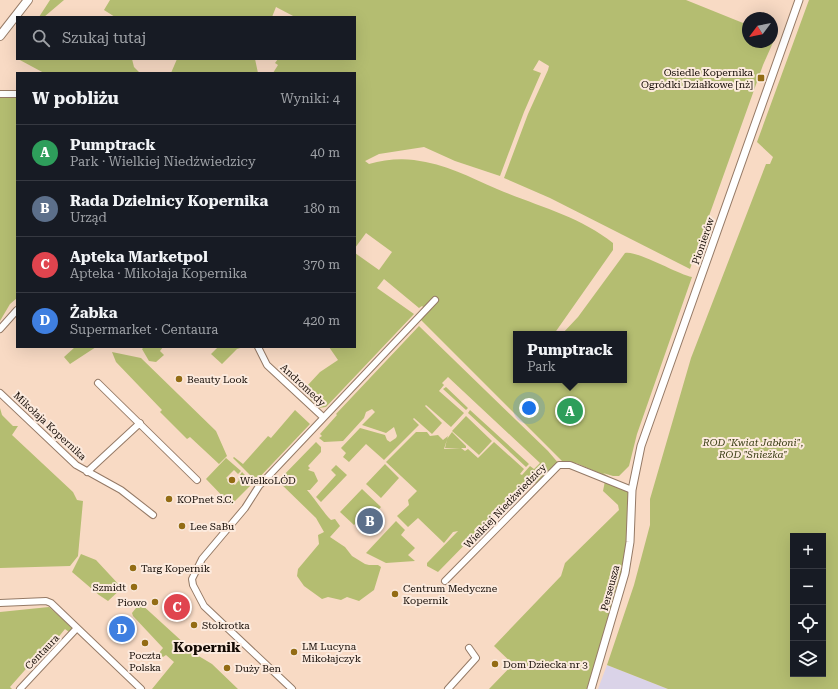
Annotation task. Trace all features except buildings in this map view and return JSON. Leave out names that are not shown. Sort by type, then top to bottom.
[{"type":"main road","points":[[0,36],[28,0]]},
{"type":"street","name":"Pionierów","points":[[632,490],[641,446],[799,0]]},
{"type":"street","points":[[0,94],[16,94]]},
{"type":"street","points":[[292,689],[204,606],[195,592],[192,579],[202,559],[245,508],[259,486],[435,300]]},
{"type":"street","points":[[0,329],[16,311]]},
{"type":"street","name":"Andromedy","points":[[258,348],[267,365],[323,417]]},
{"type":"street","points":[[98,383],[197,480]]},
{"type":"street","name":"Mikołaja Kopernika","points":[[0,393],[76,465],[121,490],[153,515]]},
{"type":"street","name":"Mikołaja Kopernika","points":[[87,472],[140,423]]},
{"type":"street","name":"Wielkiej Niedźwiedzicy","points":[[445,581],[538,484],[560,465],[570,465],[632,490]]},
{"type":"street","name":"Perseusza","points":[[591,689],[626,569],[630,542],[632,490]]},
{"type":"street","points":[[0,603],[46,601],[56,608],[141,689]]},
{"type":"street","name":"Centaura","points":[[20,689],[77,628]]},
{"type":"street","points":[[448,689],[476,658],[470,648]]},
{"type":"shaded area","points":[[607,665],[668,689],[598,689]]},
{"type":"green space","points":[[50,0],[64,0],[45,16],[40,16]]},
{"type":"green space","points":[[110,0],[686,0],[742,23],[742,48],[771,48],[763,65],[690,269],[550,198],[504,178],[528,114],[548,70],[549,66],[539,60],[533,70],[541,73],[524,112],[500,176],[455,161],[424,147],[379,154],[365,161],[369,164],[380,161],[408,159],[447,168],[557,212],[586,226],[613,243],[613,250],[556,331],[513,331],[513,383],[627,383],[627,331],[565,331],[578,317],[625,253],[631,253],[648,258],[677,272],[692,277],[637,434],[629,466],[619,476],[603,473],[632,490],[630,542],[591,689],[489,689],[513,664],[494,646],[561,576],[565,563],[619,510],[618,505],[603,491],[606,476],[576,463],[564,463],[419,318],[427,310],[422,306],[419,308],[384,279],[377,288],[414,314],[326,407],[319,408],[308,397],[313,392],[307,386],[320,372],[338,360],[330,348],[356,348],[356,254],[379,270],[392,252],[366,233],[356,247],[356,72],[274,72],[278,65],[275,63],[277,60],[356,60],[356,16],[293,16],[276,7],[272,16],[113,16],[104,10]]},
{"type":"green space","name":"ROD \"Kwiat Jabłoni\", ROD \"Śnieżka\"","points":[[809,0],[838,0],[838,689],[668,689],[607,665],[634,585],[650,525],[650,499],[691,358],[766,164],[770,164],[773,157],[757,142]]},
{"type":"green space","points":[[20,60],[132,60],[134,67],[139,72],[42,72]]},
{"type":"green space","points":[[177,60],[255,60],[258,72],[171,72]]},
{"type":"green space","points":[[0,94],[16,94],[16,299],[10,304],[0,321]]},
{"type":"green space","points":[[419,326],[548,451],[560,465],[538,485],[530,478],[438,572],[427,566],[427,563],[458,531],[453,532],[444,543],[418,518],[408,527],[397,516],[409,505],[408,500],[417,491],[386,462],[416,432],[427,432],[430,436],[438,435],[443,440],[448,436],[444,449],[461,448],[465,451],[468,449],[478,458],[494,442],[524,469],[520,474],[522,475],[530,466],[534,469],[540,463],[448,377],[442,383],[444,385],[439,391],[464,413],[451,427],[426,405],[425,406],[442,423],[432,434],[414,418],[413,419],[419,425],[384,460],[366,444],[349,462],[343,457],[346,453],[341,448],[360,428],[385,435],[387,440],[390,442],[396,438],[397,436],[394,427],[386,433],[362,425],[375,412],[372,409],[366,412],[364,418],[343,441],[324,442],[319,438],[322,436],[320,434],[337,415],[336,414]]},
{"type":"green space","points":[[74,348],[94,348],[70,364],[64,357]]},
{"type":"green space","points":[[162,348],[160,351],[164,355],[156,362],[149,361],[142,349]]},
{"type":"green space","points":[[217,348],[240,348],[237,349],[222,364],[211,354]]},
{"type":"green space","points":[[112,352],[141,358],[216,431],[227,456],[219,464],[190,437],[187,439],[160,412],[162,410],[116,362]]},
{"type":"green space","points":[[446,387],[468,408],[466,410],[443,389]]},
{"type":"green space","points":[[0,408],[2,415],[13,426],[18,426],[12,435],[73,492],[77,500],[83,501],[78,556],[70,566],[0,568]]},
{"type":"green space","points":[[295,410],[310,424],[256,481],[233,458],[234,457],[243,464],[268,436],[271,438]]},
{"type":"green space","points":[[470,410],[529,464],[526,467],[468,413]]},
{"type":"green space","points":[[466,416],[492,441],[479,455],[452,431]]},
{"type":"green space","points":[[452,432],[466,446],[466,448],[445,448],[447,439]]},
{"type":"green space","points":[[316,442],[321,447],[321,452],[308,466],[310,468],[308,470],[314,472],[318,481],[310,490],[307,490],[328,517],[331,520],[335,519],[340,526],[330,537],[345,547],[352,556],[365,564],[378,565],[381,567],[374,590],[359,601],[347,597],[341,600],[328,597],[322,599],[304,586],[297,576],[298,569],[319,544],[318,535],[324,532],[316,518],[278,481]]},
{"type":"green space","points":[[226,458],[241,471],[238,474],[234,470],[226,478],[235,485],[242,472],[253,483],[231,505],[206,479]]},
{"type":"green space","points":[[385,464],[399,478],[381,498],[366,484]]},
{"type":"green space","points":[[336,465],[347,475],[321,502],[316,497],[336,475],[331,470]]},
{"type":"green space","points":[[362,489],[381,507],[374,515],[369,510],[354,525],[340,512]]},
{"type":"green space","points":[[396,521],[405,530],[401,535],[415,548],[408,555],[415,561],[386,563],[366,553]]},
{"type":"green space","points":[[81,554],[96,560],[122,588],[108,601],[72,572]]},
{"type":"green space","points":[[140,603],[197,655],[212,664],[238,689],[152,689],[174,662],[166,655],[163,657],[159,653],[163,648],[133,616],[132,613]]},
{"type":"green space","points":[[49,607],[73,628],[69,632],[65,629],[56,640],[59,643],[55,647],[52,644],[32,662],[10,687],[12,689],[0,689],[0,612]]},
{"type":"place","name":"Osiedle Kopernika Ogródki Działkowe [nż]","points":[[761,78]]},
{"type":"place","name":"Beauty Look","points":[[179,379]]},
{"type":"place","name":"Pumptrack","points":[[570,411]]},
{"type":"place","name":"WielkoLÓD","points":[[232,480]]},
{"type":"place","name":"KOPnet S.C.","points":[[169,499]]},
{"type":"place","name":"Rada Dzielnicy Kopernika","points":[[370,521]]},
{"type":"place","name":"Lee SaBu","points":[[182,526]]},
{"type":"place","name":"Targ Kopernik","points":[[133,568]]},
{"type":"place","name":"Szmidt","points":[[134,587]]},
{"type":"place","name":"Centrum Medyczne Kopernik","points":[[395,594]]},
{"type":"place","name":"Piowo","points":[[155,602]]},
{"type":"place","name":"Apteka Marketpol","points":[[177,607]]},
{"type":"place","name":"Stokrotka","points":[[194,625]]},
{"type":"place","name":"Żabka","points":[[122,629]]},
{"type":"place","name":"Poczta Polska","points":[[145,643]]},
{"type":"place","name":"LM Lucyna Mikołajczyk","points":[[294,652]]},
{"type":"place","name":"Dom Dziecka nr 3","points":[[495,664]]},
{"type":"place","name":"Duży Ben","points":[[227,668]]},
{"type":"district","name":"Kopernik","points":[[207,647]]}]
